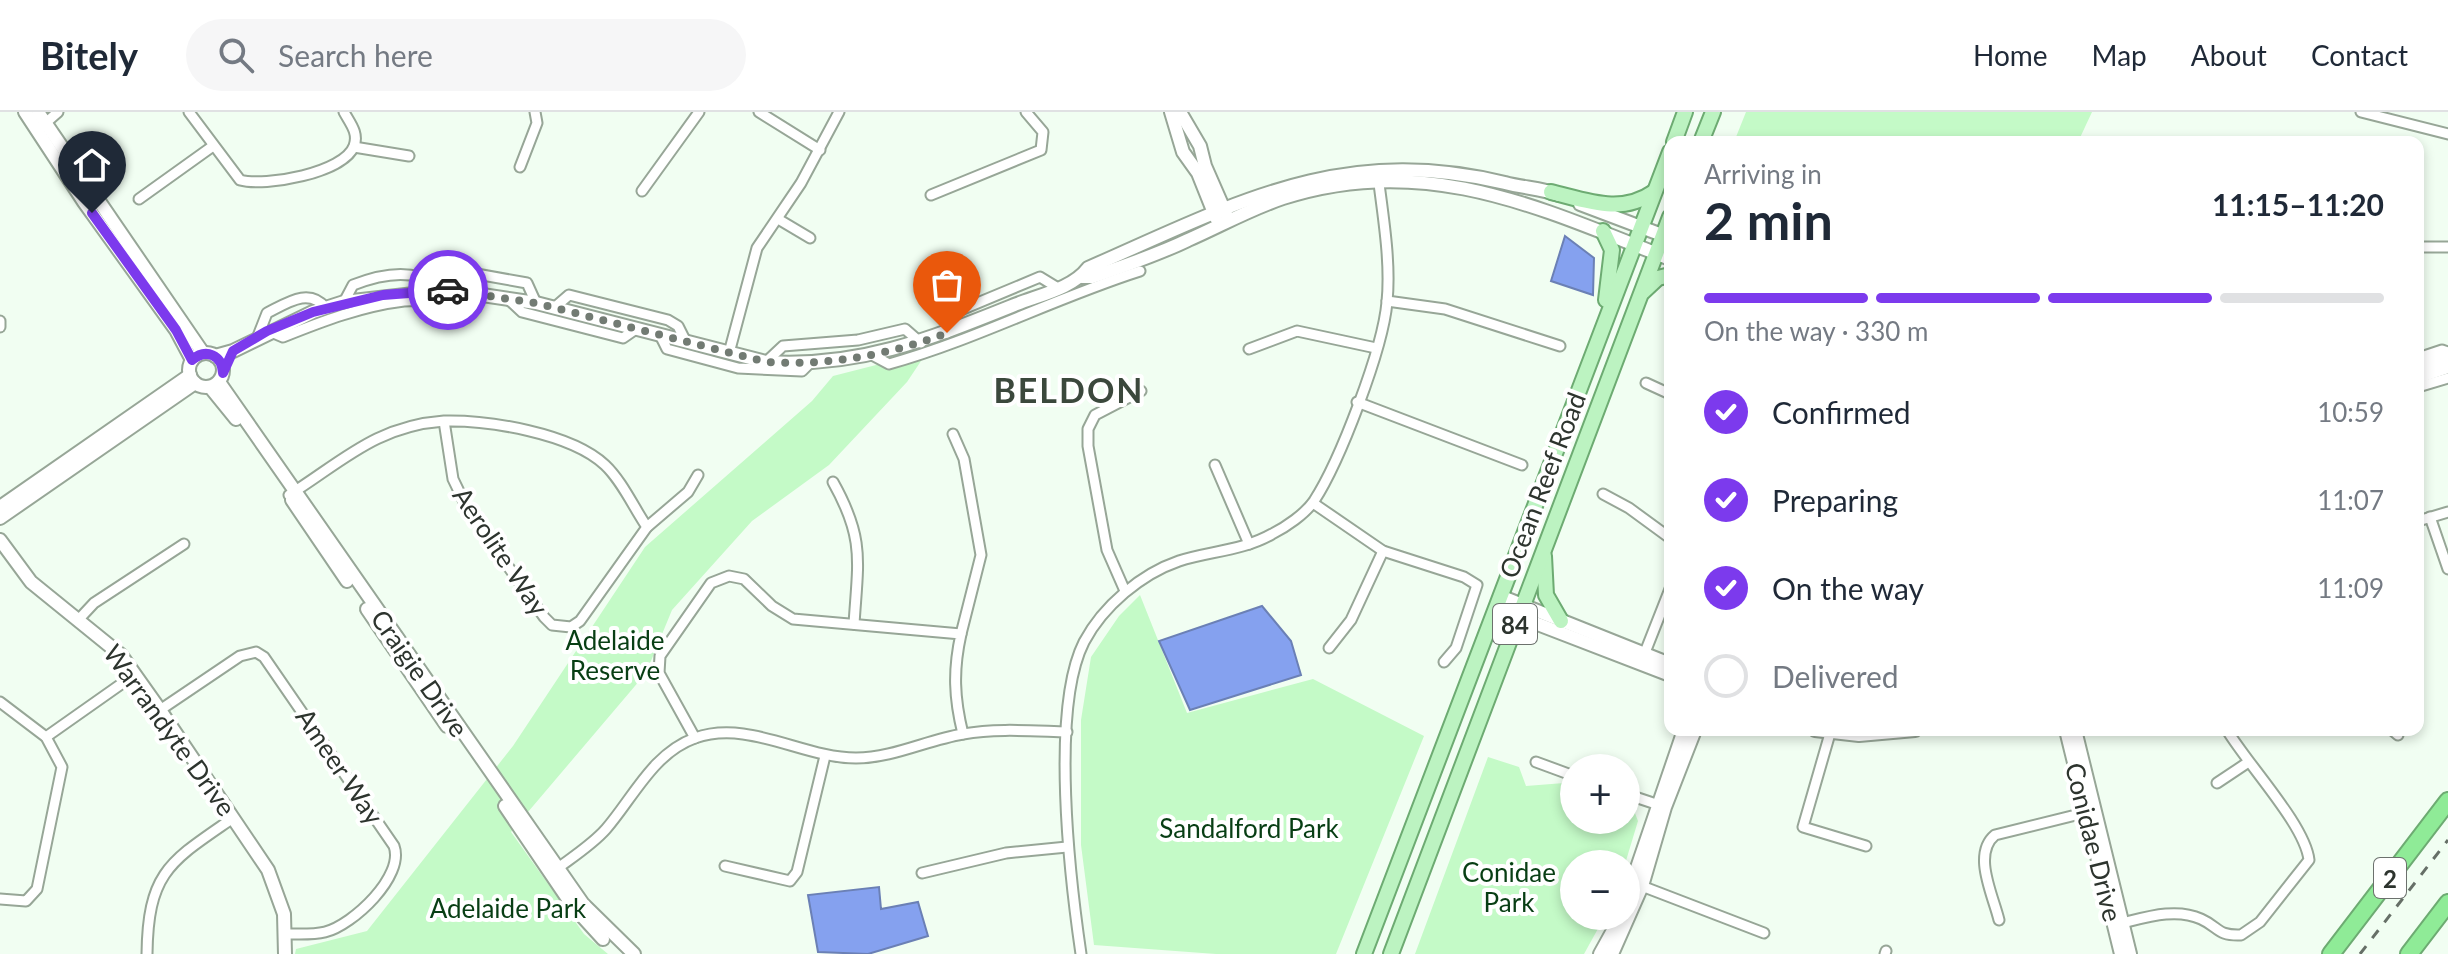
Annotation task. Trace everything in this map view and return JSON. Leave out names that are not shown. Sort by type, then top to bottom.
[{"type":"highway","name":"2","points":[[2331,954],[2448,801]]},
{"type":"highway","name":"2","points":[[2409,954],[2448,903]]},
{"type":"main road","points":[[1171,112],[1183,152],[1221,216]]},
{"type":"main road","points":[[1180,112],[1200,146],[1221,216]]},
{"type":"main road","points":[[1676,136],[1685,112]]},
{"type":"main road","points":[[1703,136],[1713,112]]},
{"type":"main road","points":[[1711,136],[1720,112]]},
{"type":"main road","points":[[37,117],[75,190],[176,330],[204,356]]},
{"type":"main road","name":"Ocean Reef Road","points":[[1364,954],[1664,167]]},
{"type":"main road","points":[[204,356],[233,351],[263,334],[344,302],[425,290],[484,293],[536,303],[766,362],[811,362],[874,356],[1030,305],[1082,277],[1092,277],[1158,253],[1221,216],[1303,181],[1378,176],[1414,168],[1447,171],[1611,207],[1632,204],[1654,192]]},
{"type":"main road","points":[[1378,176],[1445,185],[1544,208],[1663,256]]},
{"type":"main road","points":[[1521,187],[1527,198],[1544,208]]},
{"type":"main road","points":[[1551,192],[1664,236]]},
{"type":"main road","points":[[1590,362],[1611,279],[1612,250],[1603,231]]},
{"type":"main road","name":"Ocean Reef Road","points":[[1391,954],[1640,295],[1663,256]]},
{"type":"main road","points":[[1640,295],[1658,278],[1664,276]]},
{"type":"main road","points":[[0,507],[192,379],[217,381],[233,351]]},
{"type":"main road","points":[[2424,364],[2448,354]]},
{"type":"main road","points":[[0,518],[192,379],[204,356]]},
{"type":"main road","name":"Craigie Drive","points":[[204,356],[217,381],[292,493],[555,870],[586,921],[620,954]]},
{"type":"main road","points":[[2424,375],[2448,367]]},
{"type":"main road","name":"Warrandyte Drive","points":[[0,540],[31,582],[80,618],[121,655],[160,710],[268,870],[284,914],[287,934],[285,954]]},
{"type":"main road","points":[[1544,548],[1546,595],[1561,621]]},
{"type":"main road","points":[[1498,602],[1642,658],[1664,663]]},
{"type":"main road","points":[[1520,611],[1561,621],[1664,671]]},
{"type":"main road","points":[[1640,874],[1682,736]]},
{"type":"main road","points":[[1660,806],[1692,736]]},
{"type":"main road","name":"Conidae Drive","points":[[2068,736],[2130,954]]},
{"type":"main road","name":"Conidae Drive","points":[[2076,736],[2091,812]]},
{"type":"main road","name":"Craigie Drive","points":[[555,870],[595,919],[634,954]]},
{"type":"main road","name":"Conidae Drive","points":[[2119,924],[2121,954]]},
{"type":"main road","points":[[1600,954],[1613,930]]},
{"type":"main road","points":[[1612,954],[1621,930]]},
{"type":"street","points":[[37,117],[58,112]]},
{"type":"street","points":[[189,112],[240,180],[251,183],[284,180],[340,164],[354,147],[355,131],[344,112]]},
{"type":"street","points":[[520,167],[537,123],[535,112]]},
{"type":"street","points":[[642,191],[699,112]]},
{"type":"street","points":[[759,112],[820,150]]},
{"type":"street","points":[[729,353],[757,248],[820,150],[839,112]]},
{"type":"street","points":[[931,195],[1041,150],[1043,132],[1026,112]]},
{"type":"street","points":[[2361,112],[2395,116],[2448,134]]},
{"type":"street","points":[[139,199],[213,146]]},
{"type":"street","points":[[354,147],[409,156]]},
{"type":"street","points":[[1081,954],[1067,847],[1067,732],[1074,673],[1084,643],[1125,591],[1179,561],[1249,544],[1287,524],[1313,503],[1339,453],[1376,348],[1387,301],[1378,176]]},
{"type":"street","points":[[778,219],[810,238]]},
{"type":"street","points":[[2424,247],[2448,247]]},
{"type":"street","points":[[874,356],[879,362],[889,364],[939,350],[1030,305],[1140,271]]},
{"type":"street","points":[[449,290],[459,275],[500,276],[527,283],[536,303]]},
{"type":"street","points":[[947,333],[956,312],[1040,277],[1058,288]]},
{"type":"street","points":[[263,334],[283,337],[360,309],[405,301],[474,302],[484,293]]},
{"type":"street","points":[[554,308],[569,295],[598,300],[668,320],[678,326],[686,342]]},
{"type":"street","points":[[506,297],[522,312],[623,338],[636,329]]},
{"type":"street","points":[[1387,301],[1445,309],[1560,346]]},
{"type":"street","points":[[766,362],[783,346],[858,340],[905,329],[921,343]]},
{"type":"street","points":[[1249,349],[1297,331],[1376,348]]},
{"type":"street","points":[[661,337],[667,349],[738,368],[802,371],[811,362]]},
{"type":"street","points":[[2424,357],[2448,354]]},
{"type":"street","points":[[2424,385],[2448,378]]},
{"type":"street","points":[[1646,383],[1664,391]]},
{"type":"street","points":[[1125,591],[1107,550],[1088,446],[1088,429],[1095,415],[1141,391]]},
{"type":"street","points":[[1357,402],[1522,465]]},
{"type":"street","points":[[292,493],[368,440],[415,423],[444,421],[486,422],[574,446],[605,465],[647,527],[688,492],[698,475]]},
{"type":"street","name":"Aerolite Way","points":[[444,421],[453,479],[468,510],[552,625],[571,627],[580,621],[647,527]]},
{"type":"street","points":[[953,434],[964,459],[981,555],[953,670],[954,699],[963,734]]},
{"type":"street","points":[[1215,465],[1249,544]]},
{"type":"street","points":[[833,482],[852,517],[859,550],[854,624]]},
{"type":"street","points":[[1603,494],[1629,508],[1664,534]]},
{"type":"street","points":[[1313,503],[1383,551],[1464,577],[1477,585],[1456,648],[1444,662]]},
{"type":"street","points":[[2424,519],[2448,512]]},
{"type":"street","points":[[2430,517],[2448,569]]},
{"type":"street","points":[[80,618],[94,603],[184,544]]},
{"type":"street","points":[[1329,648],[1351,620],[1383,551]]},
{"type":"street","points":[[695,738],[659,673],[660,656],[711,583],[729,576],[744,579],[772,606],[793,619],[961,634]]},
{"type":"street","points":[[1642,658],[1664,604]]},
{"type":"street","name":"Ameer Way","points":[[160,710],[240,656],[256,652],[264,657],[394,846],[397,861],[392,874],[357,915],[325,932],[287,934]]},
{"type":"street","points":[[46,737],[134,675]]},
{"type":"street","points":[[0,702],[46,737],[58,755],[61,781],[37,889],[26,901],[0,899]]},
{"type":"street","points":[[555,870],[605,831],[651,769],[695,738],[732,734],[765,739],[825,756],[858,758],[963,734],[1004,730],[1067,732]]},
{"type":"street","points":[[1830,736],[1803,827],[1866,846]]},
{"type":"street","points":[[2119,924],[2184,914],[2204,920],[2216,932],[2241,935],[2260,922],[2309,860],[2302,833],[2247,763],[2231,736]]},
{"type":"street","points":[[725,866],[790,881],[797,872],[825,756]]},
{"type":"street","points":[[1536,762],[1560,771]]},
{"type":"street","points":[[2217,783],[2247,763]]},
{"type":"street","points":[[1640,799],[1660,806]]},
{"type":"street","points":[[1999,920],[1983,856],[1986,843],[1995,835],[2091,812]]},
{"type":"street","points":[[147,954],[148,927],[165,869],[173,859],[233,818]]},
{"type":"street","points":[[922,873],[1006,853],[1067,847]]},
{"type":"street","points":[[1640,885],[1764,933]]},
{"type":"green space","points":[[1746,112],[2092,112],[2081,136],[1736,136]]},
{"type":"green space","name":"Adelaide Reserve","points":[[927,352],[907,382],[829,465],[752,521],[672,610],[646,673],[511,832],[584,934],[608,954],[295,954],[296,949],[367,931],[513,746],[645,547],[812,401],[833,376]]},
{"type":"green space","name":"Sandalford Park","points":[[1140,595],[1187,713],[1313,679],[1424,736],[1336,954],[1216,954],[1094,945],[1081,845],[1081,720],[1091,657],[1119,616]]},
{"type":"green space","name":"Conidae Park","points":[[1488,757],[1519,767],[1526,786],[1560,783],[1560,834],[1634,834],[1629,850],[1560,850],[1560,930],[1597,930],[1584,954],[1415,954]]},
{"type":"water","points":[[1565,236],[1594,258],[1593,295],[1551,281]]},
{"type":"water","points":[[1262,606],[1291,641],[1301,675],[1190,710],[1159,641]]},
{"type":"water","points":[[879,887],[881,909],[918,902],[928,936],[868,954],[818,952],[808,895]]},
{"type":"railway","points":[[2360,954],[2448,840]]},
{"type":"way so far","points":[[448,290],[536,303],[766,362],[796,364],[874,356],[947,333]]},
{"type":"district","name":"BELDON","points":[[1069,389]]},
{"type":"route","points":[[92,213],[176,330],[192,360],[200,354],[213,355],[220,360],[223,373],[233,351],[267,331],[313,312],[344,302],[383,295],[448,290]]},
{"type":"park label","name":"Adelaide Park","points":[[508,908]]}]
